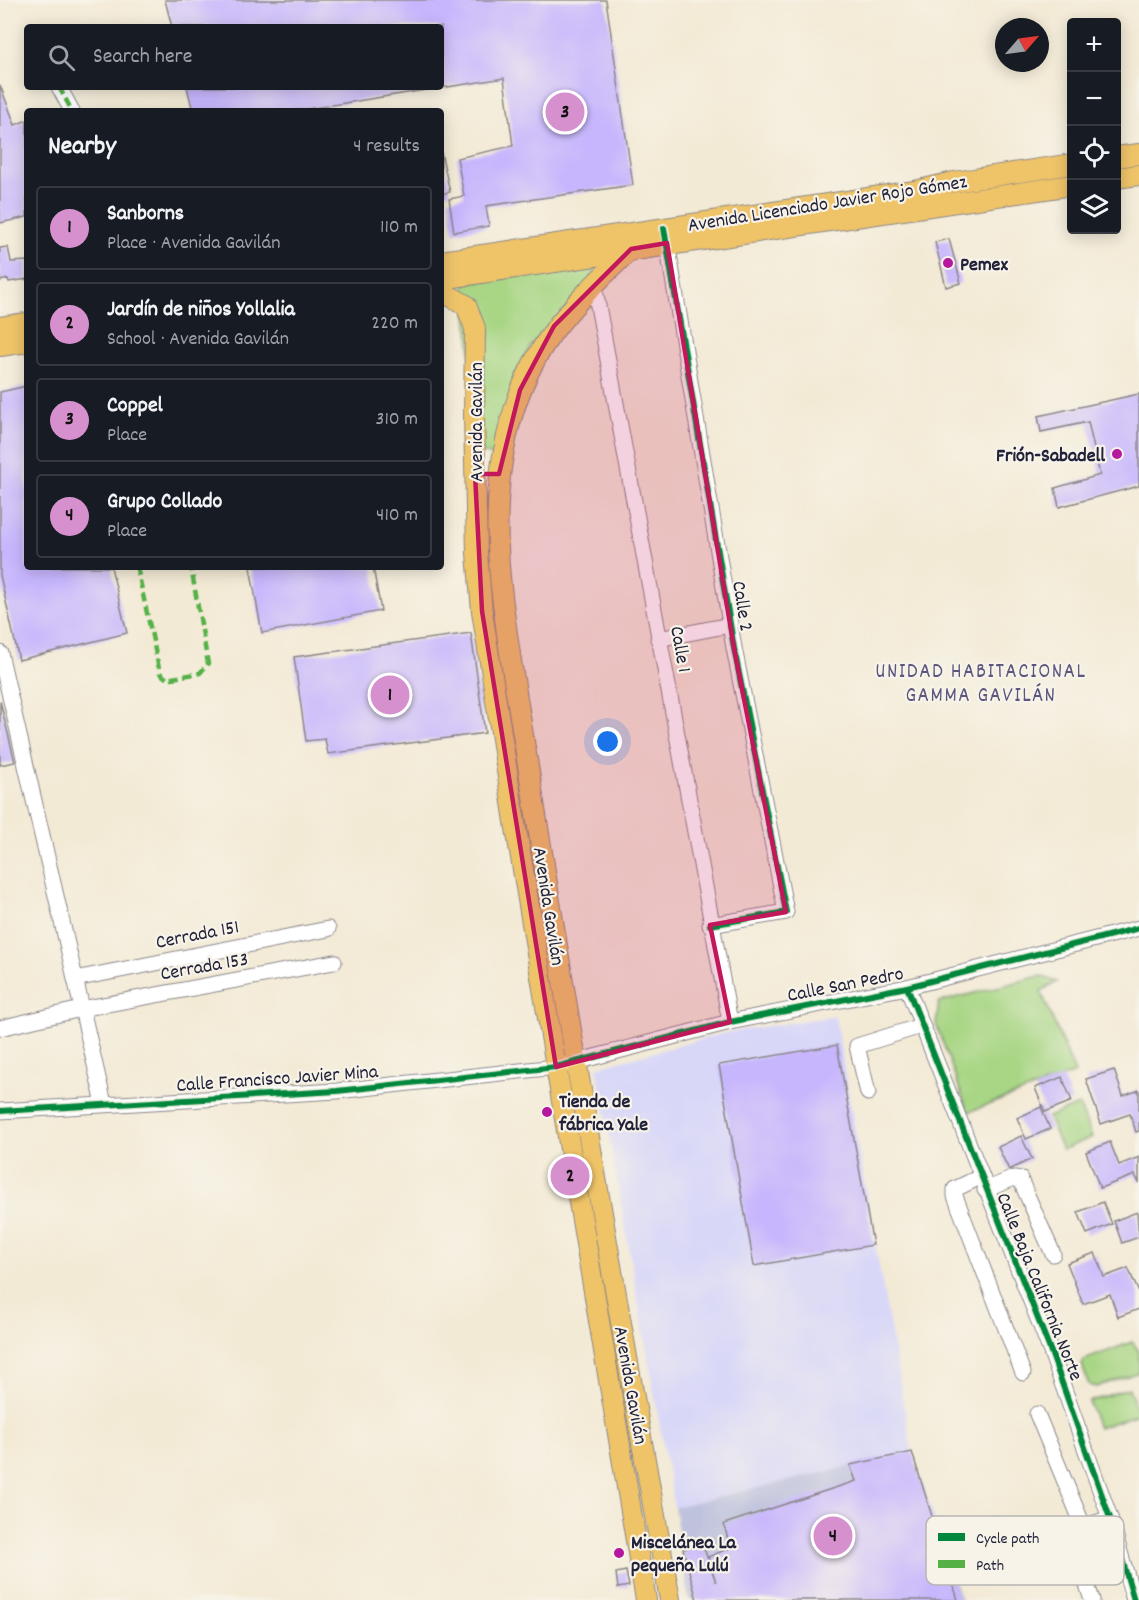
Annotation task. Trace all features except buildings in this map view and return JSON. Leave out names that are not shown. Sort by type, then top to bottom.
[{"type":"main road","points":[[1121,157],[1139,154]]},
{"type":"main road","name":"Avenida Licenciado Javier Rojo Gómez","points":[[453,265],[666,235],[954,182],[1067,165]]},
{"type":"main road","points":[[1121,177],[1139,175]]},
{"type":"main road","name":"Avenida Licenciado Javier Rojo Gómez","points":[[601,245],[632,249],[666,235],[1067,185]]},
{"type":"main road","name":"Avenida Gavilán","points":[[632,249],[554,326],[537,355],[514,408],[499,474],[499,552],[511,659],[566,1065],[644,1600]]},
{"type":"main road","name":"Avenida Gavilán","points":[[453,265],[475,328],[477,553],[488,653],[670,1597]]},
{"type":"main road","points":[[444,293],[466,305]]},
{"type":"main road","points":[[0,327],[24,323]]},
{"type":"main road","points":[[0,346],[24,342]]},
{"type":"main road","points":[[475,474],[499,474]]},
{"type":"main road","points":[[477,553],[499,552]]},
{"type":"street","points":[[61,90],[70,108]]},
{"type":"street","name":"Calle 2","points":[[666,235],[730,625],[786,912],[710,925]]},
{"type":"street","name":"Calle 1","points":[[594,284],[710,925],[730,1022]]},
{"type":"street","points":[[658,639],[730,625]]},
{"type":"street","points":[[0,653],[104,1104]]},
{"type":"street","name":"Calle San Pedro","points":[[566,1065],[730,1022],[907,987],[1139,928]]},
{"type":"street","name":"Cerrada 151","points":[[75,979],[328,929]]},
{"type":"street","name":"Cerrada 153","points":[[0,1028],[81,1009],[334,962]]},
{"type":"street","name":"Calle Baja California Norte","points":[[907,987],[1051,1352],[1109,1516]]},
{"type":"street","points":[[868,1093],[857,1046],[921,1026]]},
{"type":"street","name":"Calle Francisco Javier Mina","points":[[0,1111],[337,1091],[566,1065]]},
{"type":"street","points":[[1023,1373],[955,1196],[955,1189],[1014,1178],[1020,1179],[1053,1254]]},
{"type":"street","points":[[1037,1414],[1080,1516]]},
{"type":"street","name":"Calle Baja California Norte","points":[[1124,1555],[1132,1572],[1134,1600]]},
{"type":"street","points":[[1087,1585],[1092,1600]]},
{"type":"street","points":[[644,1600],[670,1597]]},
{"type":"highlighted area","points":[[667,243],[734,648],[786,912],[710,925],[730,1022],[556,1067],[482,611],[475,474],[499,474],[520,390],[554,326],[631,249]]},
{"type":"shaded area","points":[[835,1016],[912,1452],[674,1507],[597,1067],[729,1032]]},
{"type":"shaded area","points":[[912,1452],[933,1516],[926,1516],[926,1585],[956,1585],[961,1600],[689,1600],[674,1507]]},
{"type":"green space","points":[[597,263],[591,282],[530,347],[512,391],[495,457],[481,452],[464,283]]},
{"type":"green space","points":[[489,494],[567,1055],[561,1057],[491,613],[484,506],[485,498]]},
{"type":"green space","points":[[1040,976],[1057,982],[1041,991],[1075,1073],[968,1112],[936,1024],[939,1002]]},
{"type":"green space","points":[[1079,1105],[1092,1137],[1062,1150],[1048,1117]]},
{"type":"green space","points":[[1132,1342],[1139,1351],[1139,1372],[1097,1387],[1089,1385],[1082,1365],[1084,1360]]},
{"type":"green space","points":[[1129,1388],[1138,1414],[1098,1428],[1089,1402]]},
{"type":"marked path","points":[[61,90],[70,108]]},
{"type":"marked path","points":[[138,570],[160,673],[167,679],[200,673],[208,664],[192,570]]},
{"type":"cycle path","points":[[664,228],[734,648],[786,912],[710,925]]},
{"type":"cycle path","points":[[0,1111],[337,1091],[556,1067],[730,1022],[907,987],[1139,928]]},
{"type":"cycle path","points":[[907,987],[1051,1352],[1109,1516]]},
{"type":"cycle path","points":[[1124,1566],[1134,1600]]},
{"type":"place","name":"Coppel","points":[[565,112]]},
{"type":"place","name":"Pemex","points":[[948,263]]},
{"type":"place","name":"Frión-Sabadell","points":[[1117,454]]},
{"type":"place","name":"Sanborns","points":[[390,695]]},
{"type":"place","name":"Tienda de fábrica Yale","points":[[547,1112]]},
{"type":"place","name":"Jardín de niños Yollalia","points":[[570,1176]]},
{"type":"place","name":"Grupo Collado","points":[[833,1536]]},
{"type":"place","name":"Miscelánea La pequeña Lulú","points":[[619,1553]]},
{"type":"district","name":"UNIDAD HABITACIONAL GAMMA GAVILÁN","points":[[981,682]]}]
